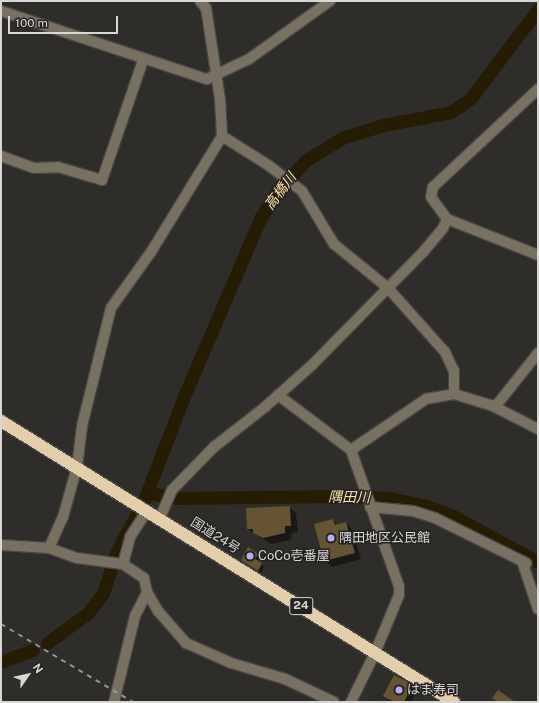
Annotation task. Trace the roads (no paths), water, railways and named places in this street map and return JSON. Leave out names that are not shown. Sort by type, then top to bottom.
[{"type":"highway","name":"国道24号","points":[[1,421],[126,499],[160,518],[454,702]]},
{"type":"street","points":[[49,548],[63,517],[77,468],[82,426],[111,308],[151,252],[222,136],[216,76],[206,8],[200,1]]},
{"type":"street","points":[[1,11],[143,60],[207,78],[216,76],[249,59],[330,1]]},
{"type":"street","points":[[1,156],[34,168],[58,167],[102,180],[143,60]]},
{"type":"street","points":[[538,89],[432,187],[431,197],[447,219],[538,255]]},
{"type":"street","points":[[222,136],[268,165],[302,191],[334,244],[388,288],[452,363],[454,394]]},
{"type":"street","points":[[160,518],[167,505],[172,490],[214,446],[278,395],[348,330],[424,250],[443,228],[447,219]]},
{"type":"street","points":[[495,407],[538,353]]},
{"type":"street","points":[[351,450],[426,399],[454,394],[495,407],[538,429]]},
{"type":"street","points":[[278,395],[351,450],[399,586],[399,595],[375,653],[351,702]]},
{"type":"street","points":[[369,504],[413,511],[435,518],[524,562],[536,597],[538,609]]},
{"type":"street","points":[[124,564],[130,537],[148,511]]},
{"type":"street","points":[[1,545],[49,548],[77,558],[105,560],[124,564],[144,578],[148,592],[158,611],[186,643],[231,663],[285,679],[334,702]]},
{"type":"street","points":[[114,702],[135,616],[148,592]]},
{"type":"waterway","name":"高橋川","points":[[47,643],[88,613],[103,593],[117,551],[144,500],[185,394],[261,217],[277,192],[305,161],[342,138],[383,125],[451,112],[471,98],[538,9]]},
{"type":"waterway","name":"隅田川","points":[[147,493],[177,498],[346,496],[389,498],[427,506],[453,516],[538,562]]},
{"type":"waterway","name":"高橋川","points":[[1,662],[33,650]]},
{"type":"railway","points":[[1,624],[133,702]]},
{"type":"place","name":"隅田地区公民館","points":[[331,538]]},
{"type":"place","name":"CoCo壱番屋","points":[[250,556]]},
{"type":"place","name":"はま寿司","points":[[399,690]]}]
